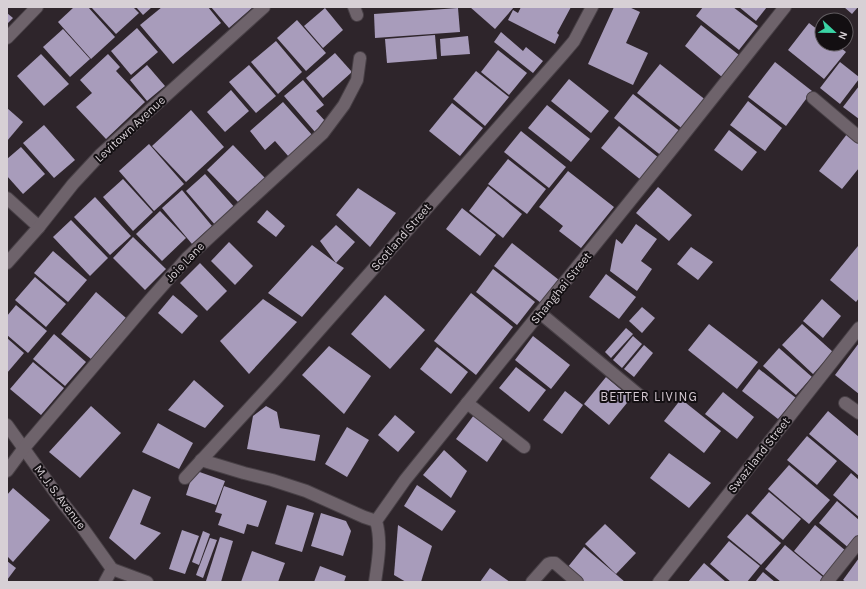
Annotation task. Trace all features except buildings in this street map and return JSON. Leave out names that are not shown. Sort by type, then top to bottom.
[{"type":"street","points":[[7,38],[36,7]]},
{"type":"street","name":"Levitown Avenue","points":[[7,263],[39,227],[73,184],[100,155],[264,7]]},
{"type":"street","name":"Scotland Street","points":[[185,478],[277,378],[567,50],[574,41],[592,7]]},
{"type":"street","name":"Shanghai Street","points":[[376,521],[405,480],[785,7]]},
{"type":"street","name":"Joie Lane","points":[[7,471],[24,448],[187,258],[323,133],[344,105],[357,80],[360,58]]},
{"type":"street","points":[[814,98],[859,137]]},
{"type":"street","points":[[7,198],[39,227]]},
{"type":"street","points":[[540,313],[639,395]]},
{"type":"street","name":"Swaziland Street","points":[[659,582],[859,328]]},
{"type":"street","points":[[467,403],[524,447]]},
{"type":"street","points":[[845,403],[859,413]]},
{"type":"street","name":"M. J. S. Avenue","points":[[7,425],[112,569]]},
{"type":"street","points":[[201,460],[306,491],[376,521],[380,540],[376,582]]},
{"type":"street","points":[[827,582],[859,542]]},
{"type":"street","points":[[532,582],[548,564],[555,563],[577,582]]},
{"type":"street","points":[[105,582],[112,569],[147,582]]},
{"type":"district","name":"BETTER LIVING","points":[[649,396]]}]
